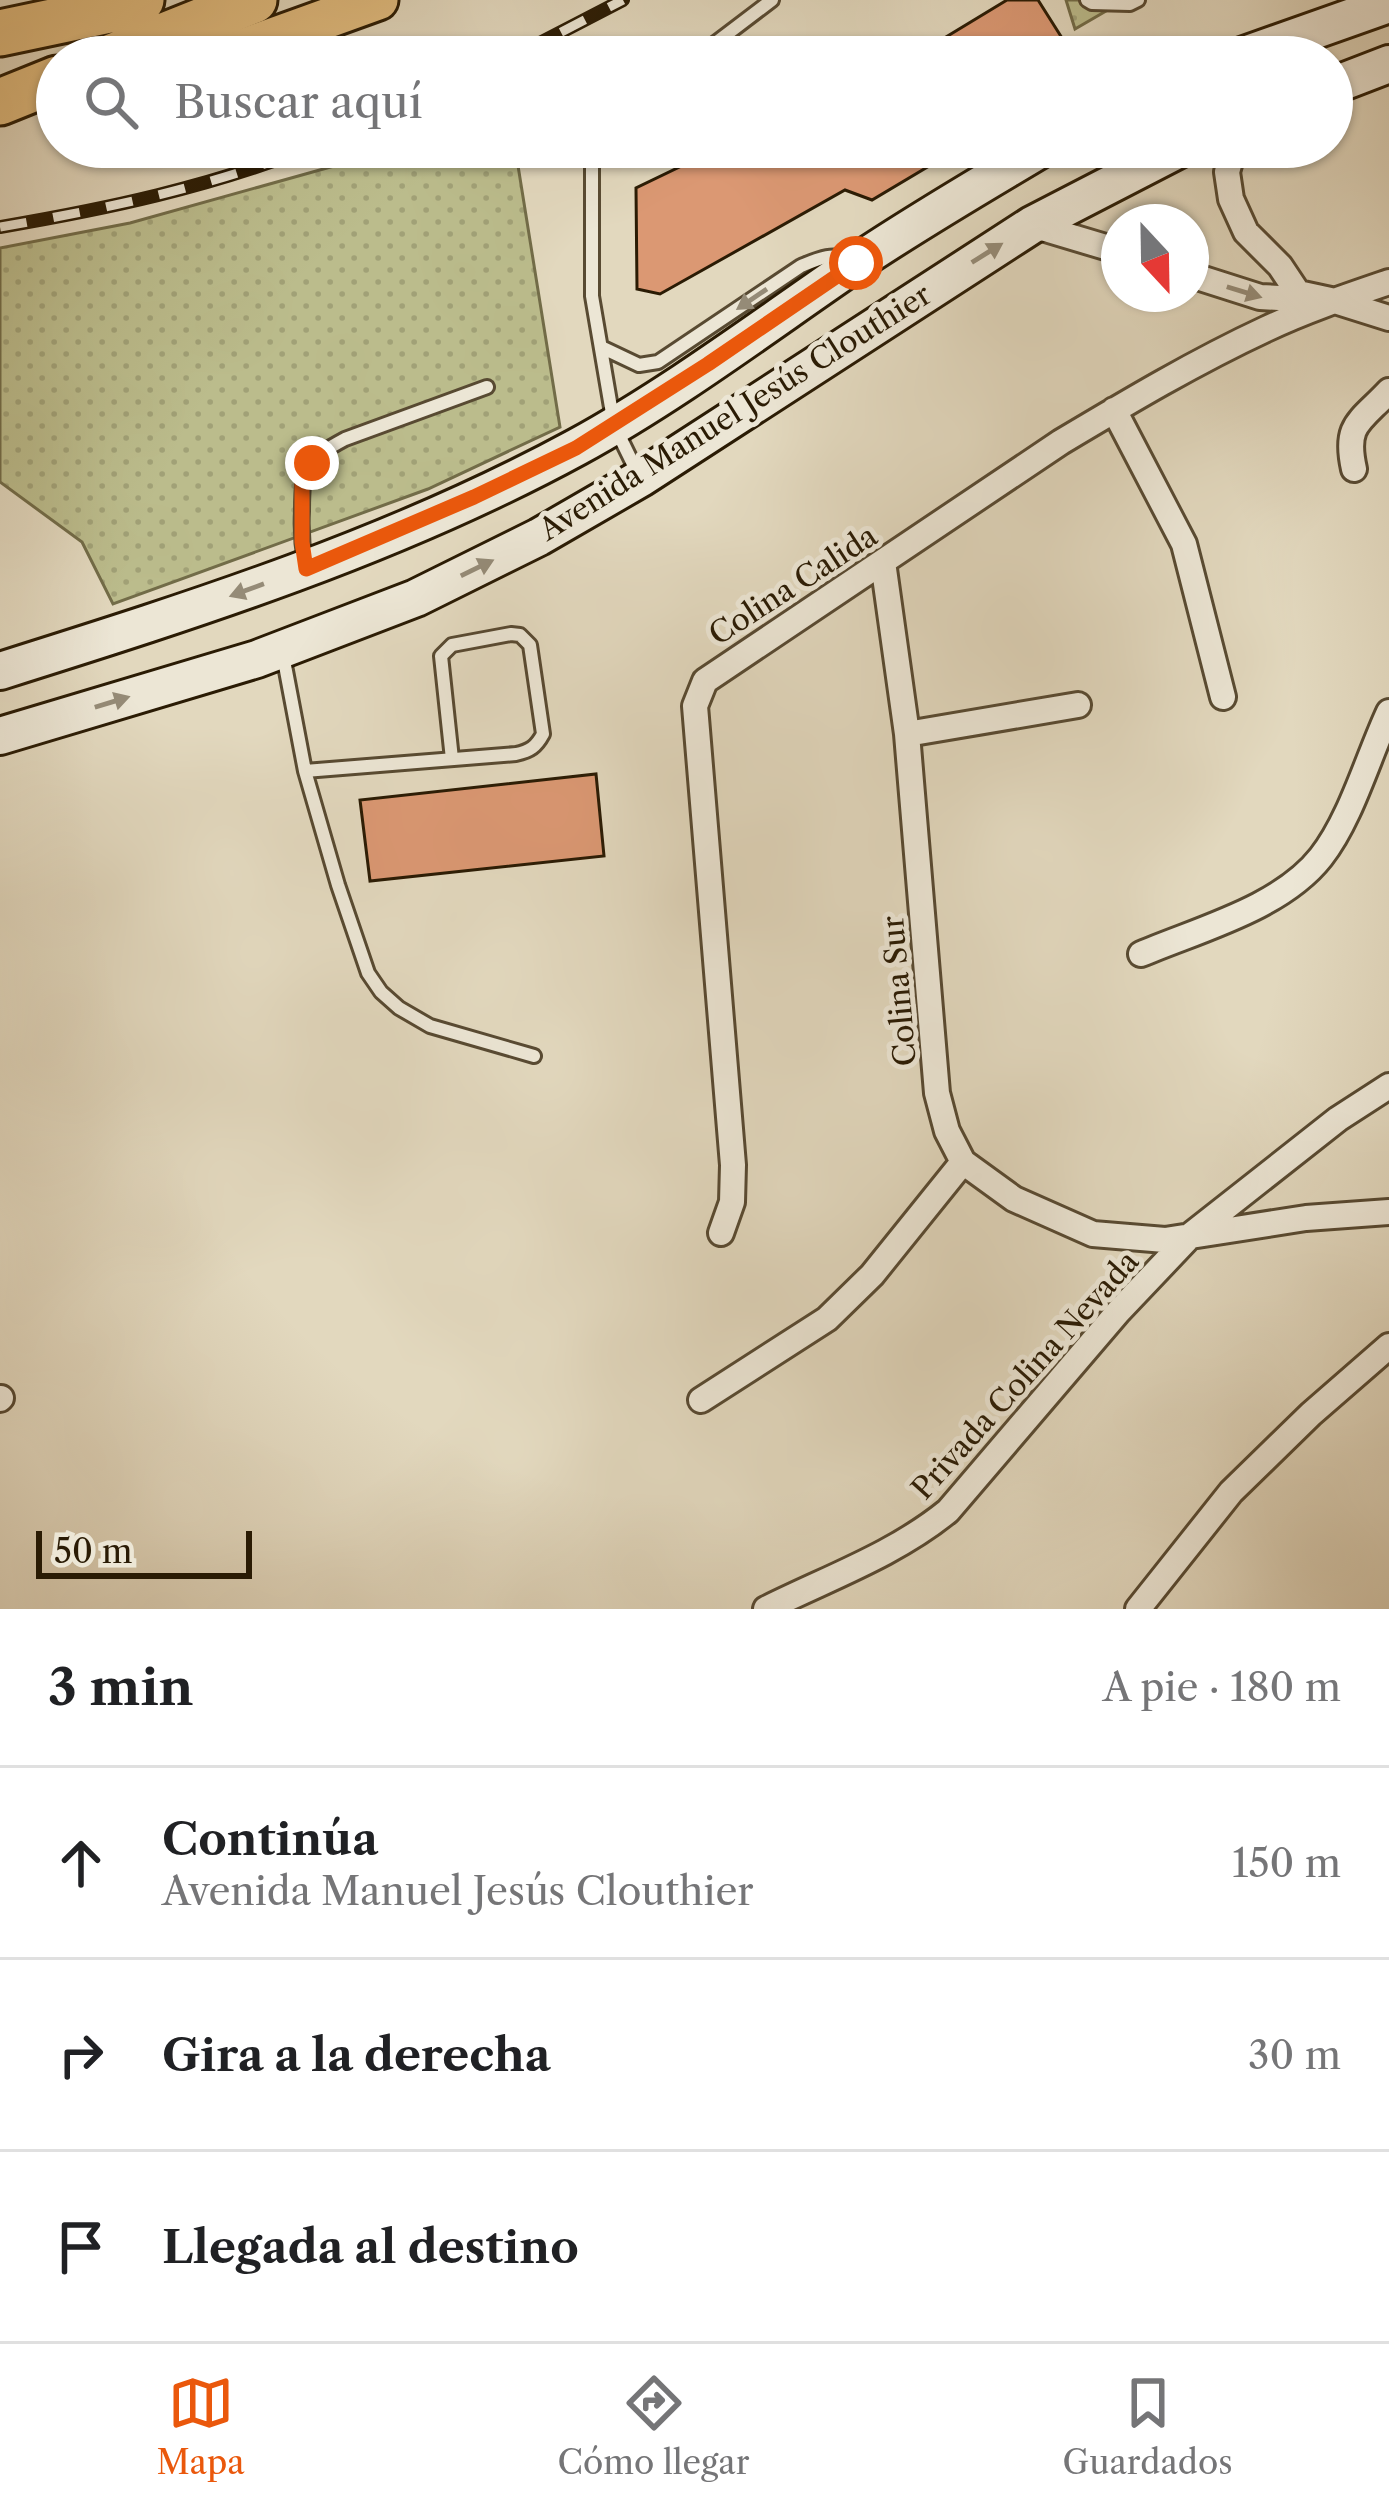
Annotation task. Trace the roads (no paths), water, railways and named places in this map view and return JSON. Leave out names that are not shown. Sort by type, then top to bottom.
[{"type":"highway","points":[[0,32],[141,0]]},
{"type":"highway","points":[[164,36],[254,0]]},
{"type":"highway","points":[[0,102],[36,87]]},
{"type":"main road","points":[[0,32],[98,0]]},
{"type":"main road","points":[[278,36],[378,0]]},
{"type":"main road","points":[[0,113],[36,105]]},
{"type":"street","points":[[1298,36],[1389,4]]},
{"type":"street","points":[[1353,78],[1389,64]]},
{"type":"street","name":"Avenida Manuel Jesús Clouthier","points":[[0,670],[306,569],[576,448],[856,263],[1010,168]]},
{"type":"street","name":"Avenida Manuel Jesús Clouthier","points":[[0,736],[282,649],[416,598],[539,537],[641,478],[1031,225],[1143,168]]},
{"type":"street","points":[[1228,168],[1231,199],[1246,232],[1280,266],[1298,293]]},
{"type":"street","points":[[1031,225],[1101,246]]},
{"type":"street","points":[[1209,281],[1260,298],[1298,293],[1389,318]]},
{"type":"street","name":"Colina Calida","points":[[721,1233],[731,1202],[734,1165],[695,706],[705,681],[1114,410],[1270,327],[1389,282]]},
{"type":"street","points":[[1354,469],[1351,432],[1389,391]]},
{"type":"street","points":[[1114,410],[1184,544],[1222,697]]},
{"type":"street","name":"Colina Sur","points":[[883,562],[907,734],[938,1093],[947,1131],[963,1162]]},
{"type":"street","points":[[907,734],[1078,705]]},
{"type":"street","points":[[1141,954],[1264,903],[1300,880],[1324,853],[1350,805],[1389,712]]},
{"type":"street","name":"Privada Colina Nevada","points":[[766,1609],[887,1552],[948,1511],[1118,1312],[1192,1234],[1338,1119],[1389,1086]]},
{"type":"street","points":[[700,1400],[827,1319],[872,1275],[963,1162],[1014,1199],[1093,1234],[1165,1240],[1306,1218],[1389,1212]]},
{"type":"street","points":[[1138,1609],[1231,1492],[1310,1414],[1389,1346]]},
{"type":"lane","points":[[725,36],[772,0]]},
{"type":"lane","points":[[1087,0],[1130,4],[1138,0]]},
{"type":"lane","points":[[592,168],[592,296],[614,425],[641,478]]},
{"type":"lane","points":[[601,347],[639,365],[658,362],[801,266],[839,256],[856,263]]},
{"type":"lane","points":[[306,569],[302,480],[312,463],[345,439],[488,387]]},
{"type":"lane","points":[[305,771],[516,754],[536,746],[542,734],[537,689],[530,645],[520,635],[452,645],[440,656],[452,759]]},
{"type":"lane","points":[[282,649],[305,771],[368,973],[399,1008],[430,1026],[534,1056]]},
{"type":"railway","points":[[554,36],[623,0]]},
{"type":"railway","points":[[0,227],[157,195],[252,168]]}]
